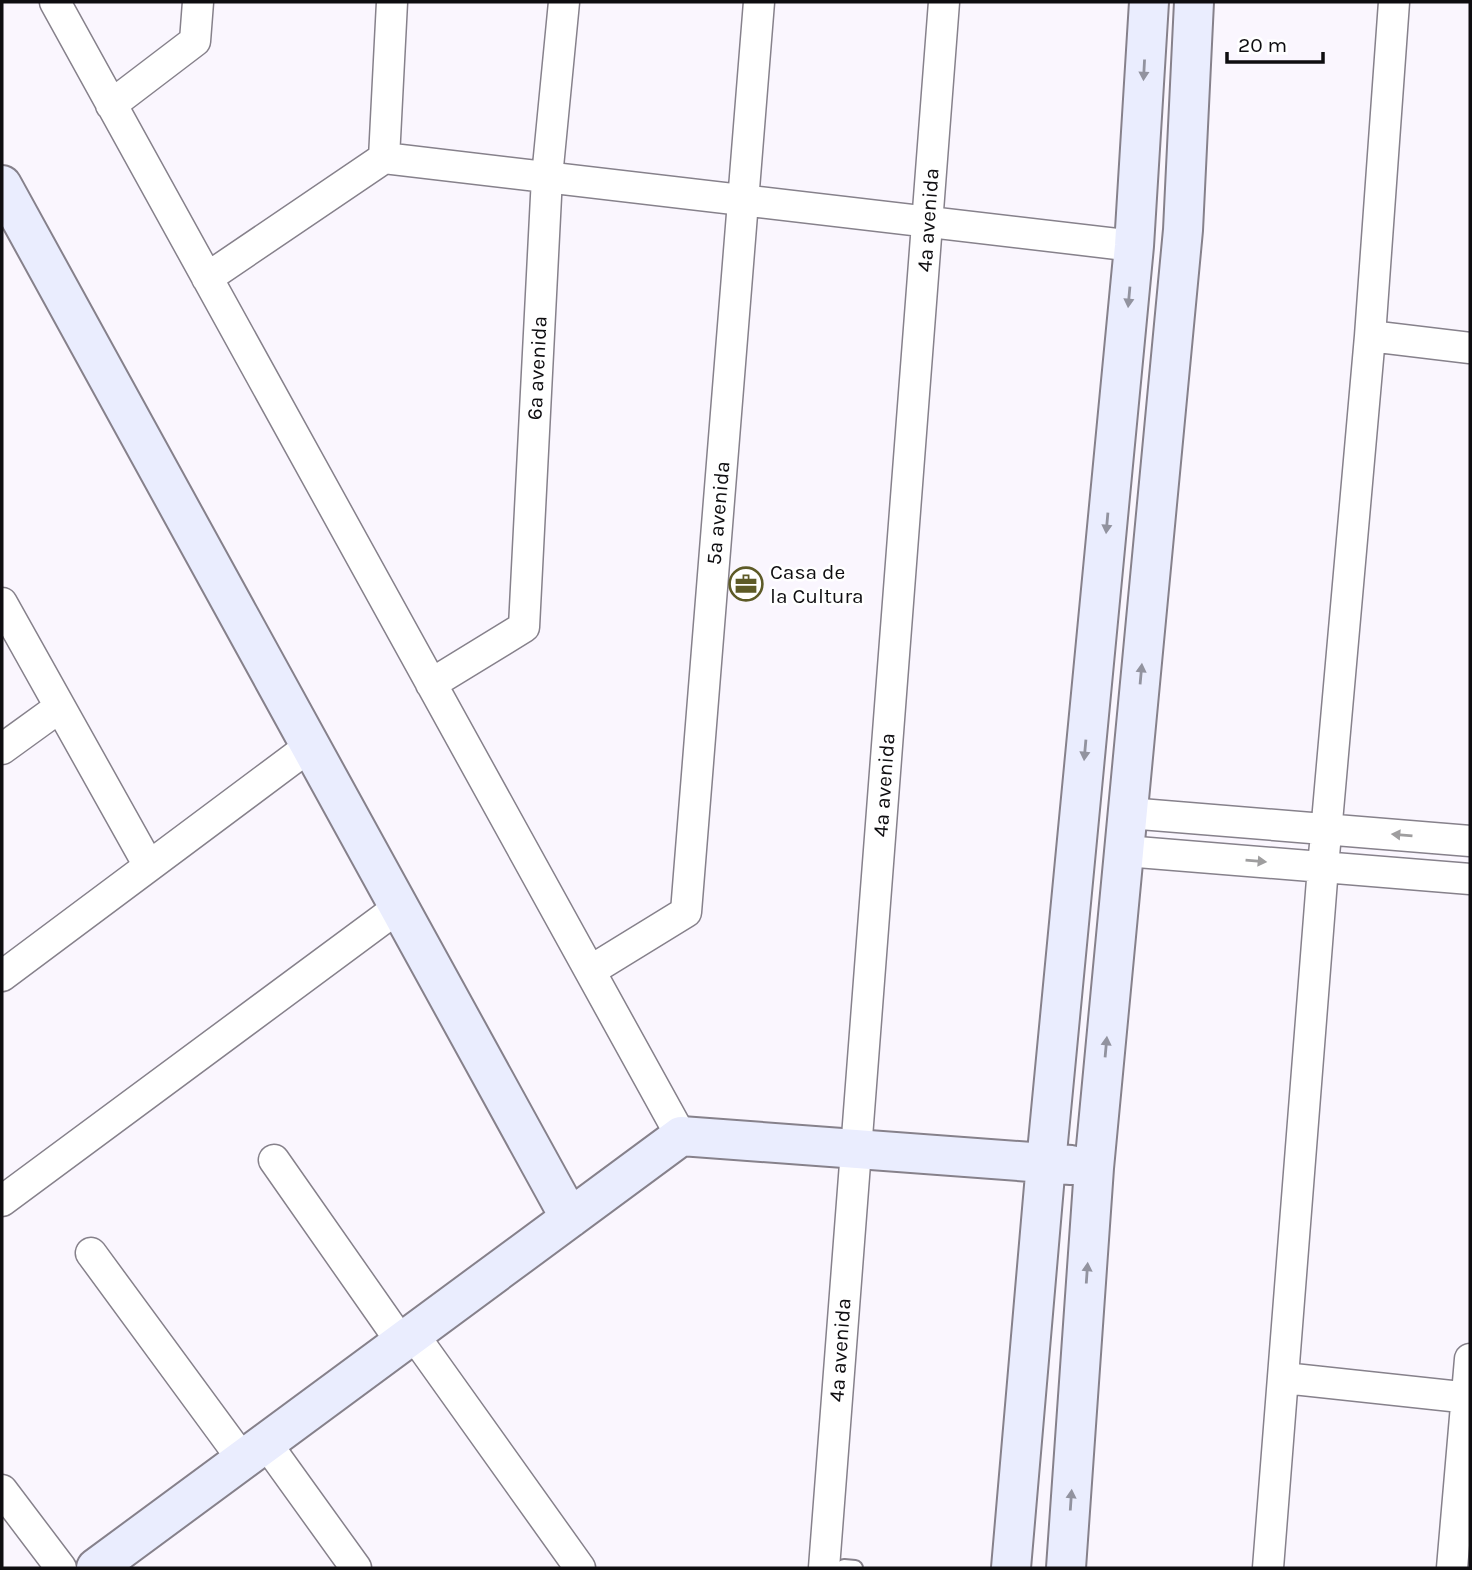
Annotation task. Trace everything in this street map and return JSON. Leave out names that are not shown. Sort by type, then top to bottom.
[{"type":"main road","points":[[1012,1568],[1046,1163],[1134,246],[1149,2]]},
{"type":"main road","points":[[1066,1568],[1094,1168],[1183,230],[1194,2]]},
{"type":"main road","points":[[2,185],[570,1218]]},
{"type":"main road","points":[[116,1563],[254,1452],[681,1136],[1094,1168]]},
{"type":"street","points":[[55,2],[681,1136]]},
{"type":"street","points":[[111,105],[195,41],[198,2]]},
{"type":"street","points":[[384,158],[392,2]]},
{"type":"street","name":"6ª avenida","points":[[431,684],[524,626],[547,177],[564,2]]},
{"type":"street","name":"5ª avenida","points":[[590,971],[686,912],[759,2]]},
{"type":"street","name":"4ª avenida","points":[[841,1568],[856,1149],[944,2]]},
{"type":"street","points":[[1268,1568],[1326,829],[1370,336],[1394,2]]},
{"type":"street","points":[[207,278],[384,158],[1134,246]]},
{"type":"street","points":[[1370,336],[1470,348]]},
{"type":"street","points":[[2,603],[149,866]]},
{"type":"street","points":[[2,749],[60,707]]},
{"type":"street","points":[[2,976],[310,746]]},
{"type":"street","points":[[1128,813],[1470,841]]},
{"type":"street","points":[[1125,851],[1470,879]]},
{"type":"street","points":[[2,1201],[399,907]]},
{"type":"street","points":[[274,1160],[580,1568]]},
{"type":"street","points":[[91,1253],[254,1452],[356,1568]]},
{"type":"street","points":[[1452,1568],[1469,1398],[1470,1359]]},
{"type":"street","points":[[1284,1378],[1469,1398]]},
{"type":"street","points":[[2,1490],[61,1568]]},
{"type":"place","name":"Casa de la Cultura","points":[[746,584]]}]
